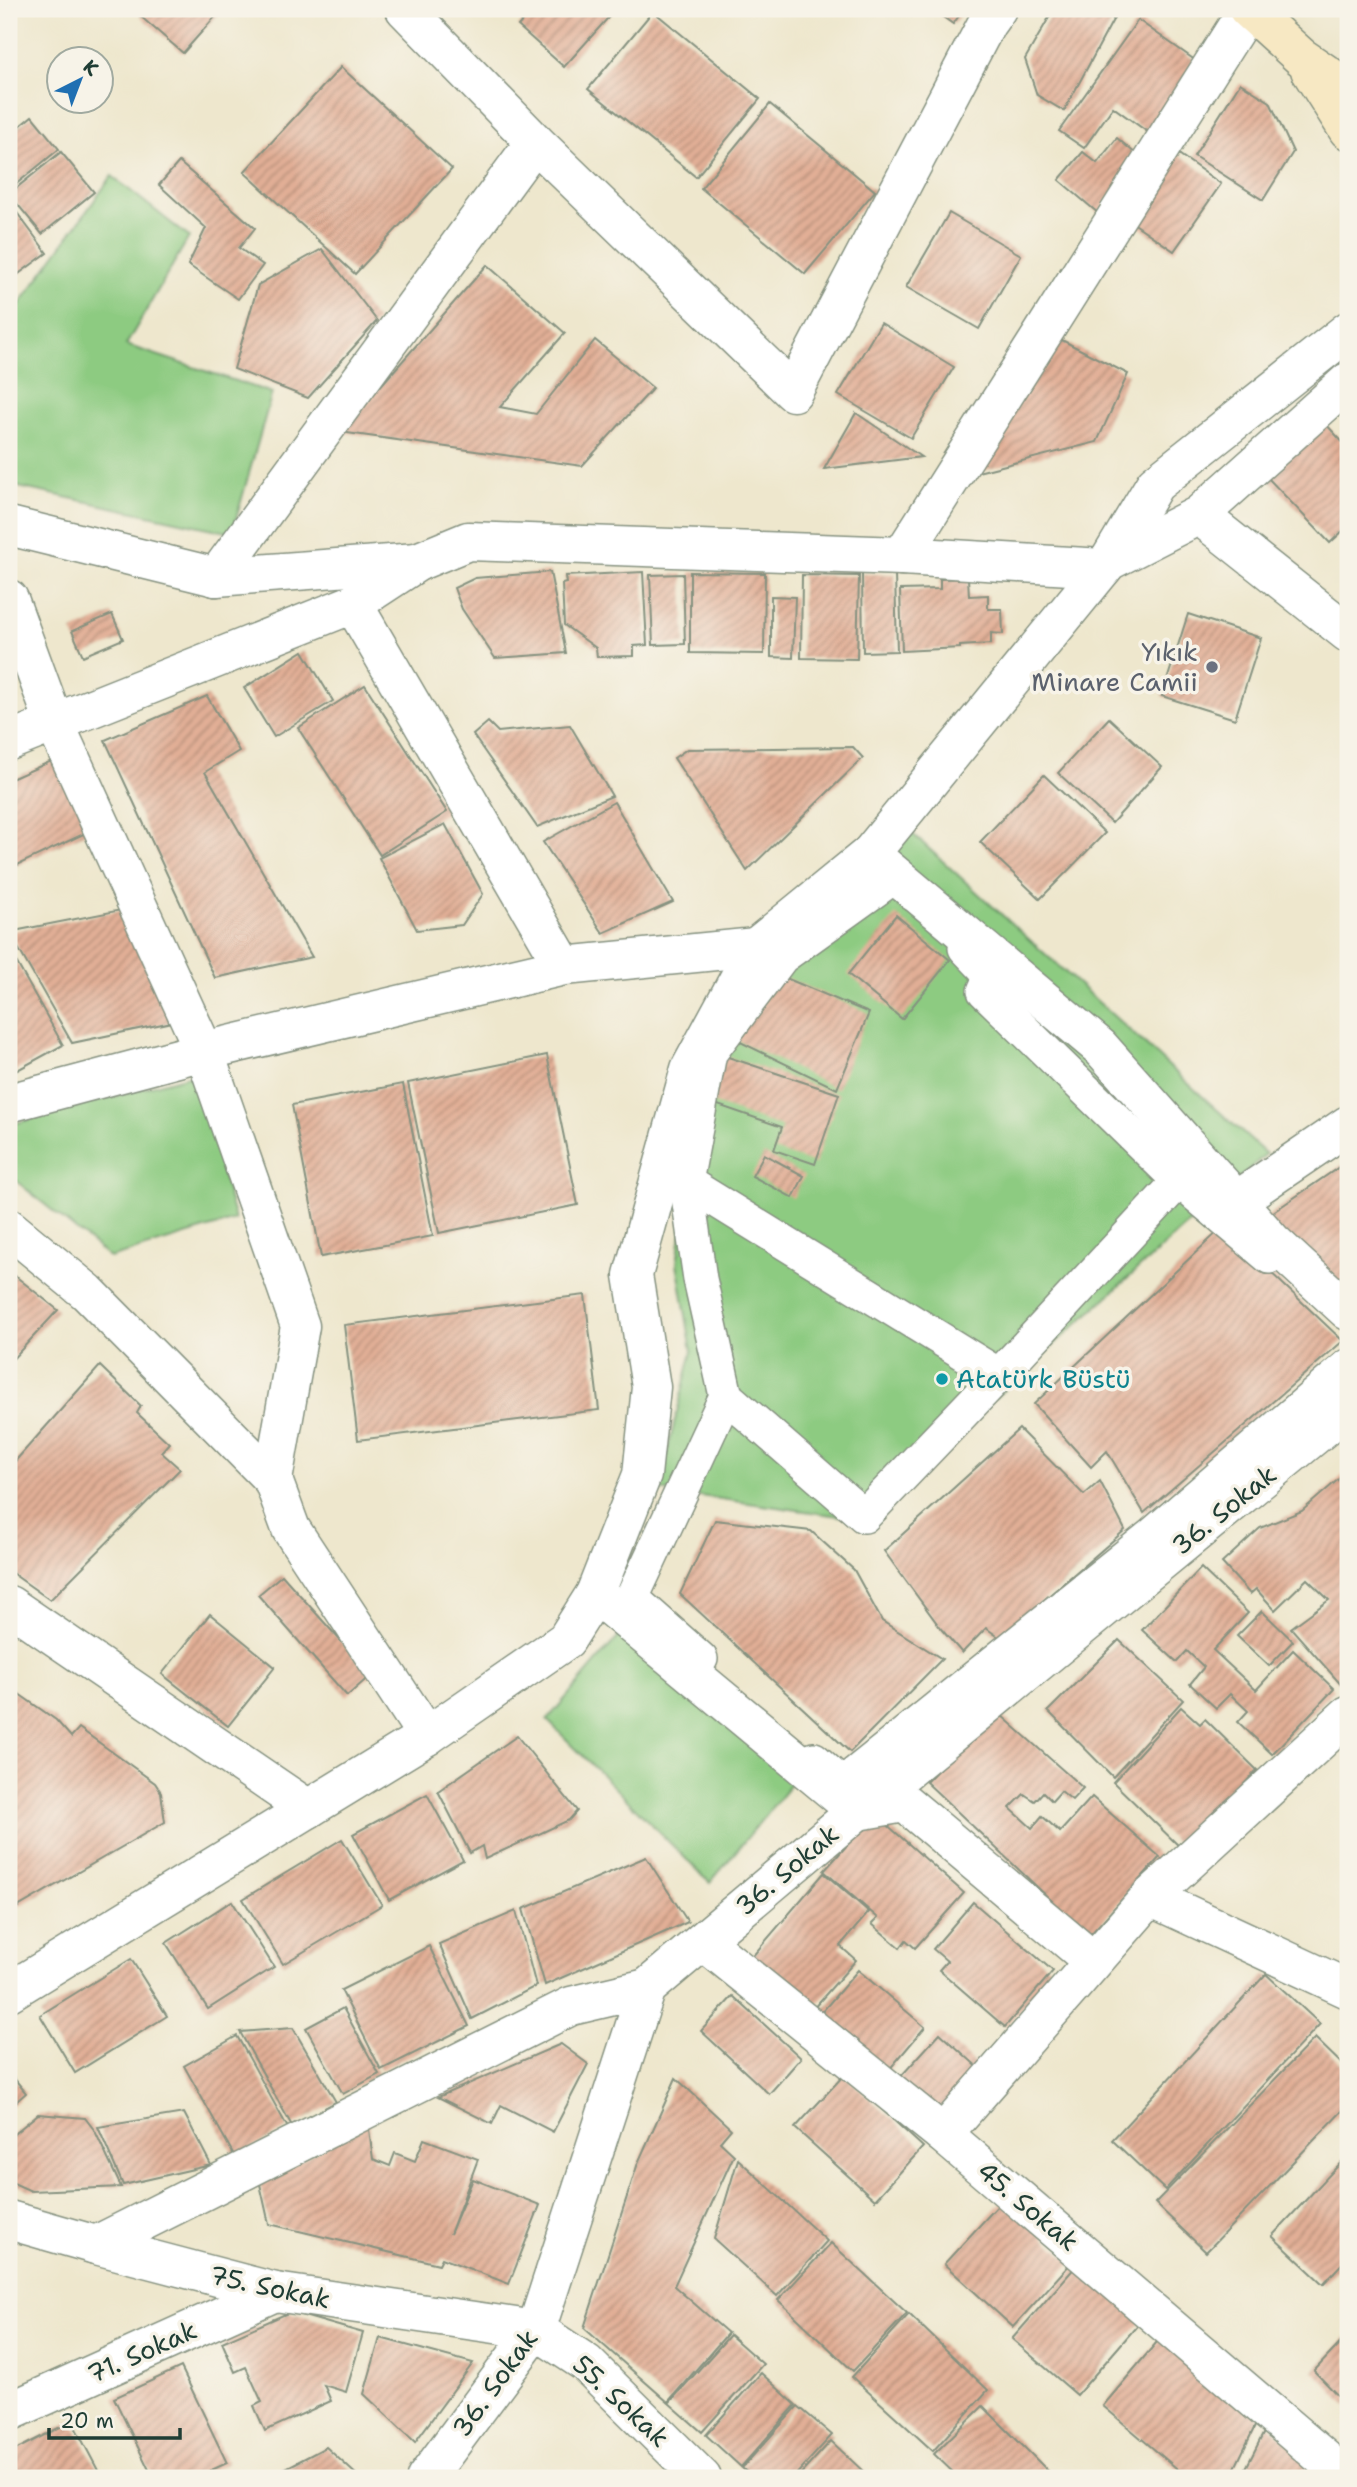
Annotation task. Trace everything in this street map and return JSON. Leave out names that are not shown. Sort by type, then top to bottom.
[{"type":"main road","points":[[1248,9],[1301,57],[1348,89]]},
{"type":"main road","points":[[1301,57],[1348,130]]},
{"type":"street","points":[[404,9],[536,142],[793,392],[986,23],[998,9]]},
{"type":"street","points":[[902,556],[1248,9]]},
{"type":"street","points":[[216,577],[536,142]]},
{"type":"street","points":[[1179,1181],[999,1376],[864,1516],[726,1395],[700,1279],[686,1182],[710,1053],[782,957],[883,865],[1106,564],[1155,484],[1348,331]]},
{"type":"street","points":[[9,741],[353,604],[417,562],[468,541],[1106,564],[1199,515],[1348,382]]},
{"type":"street","points":[[1199,515],[1348,633]]},
{"type":"street","points":[[9,526],[216,577],[417,562]]},
{"type":"street","points":[[9,599],[54,722],[205,1051],[300,1326],[272,1480]]},
{"type":"street","points":[[353,604],[564,966]]},
{"type":"street","points":[[9,1104],[205,1051],[564,966],[756,947],[883,865]]},
{"type":"street","points":[[883,865],[991,975],[984,991],[1179,1181],[1348,1325]]},
{"type":"street","points":[[883,865],[1100,1047],[1273,1242],[1348,1311]]},
{"type":"street","points":[[9,1992],[428,1736],[566,1640],[595,1594],[642,1475],[652,1387],[633,1275],[690,1069],[756,947]]},
{"type":"street","points":[[1236,1201],[1348,1125]]},
{"type":"street","points":[[686,1182],[999,1376]]},
{"type":"street","points":[[9,1228],[87,1292],[272,1480],[290,1529],[428,1736]]},
{"type":"street","points":[[726,1395],[632,1598],[842,1784],[1153,1534],[1348,1366]]},
{"type":"street","name":"36. Sokak","points":[[426,2478],[536,2330],[647,1988],[1348,1408]]},
{"type":"street","points":[[595,1594],[858,1811],[905,1803],[1093,1961]]},
{"type":"street","points":[[9,1605],[308,1809]]},
{"type":"street","points":[[943,2134],[1150,1897],[1348,1715]]},
{"type":"street","points":[[1150,1897],[1348,1989]]},
{"type":"street","name":"45. Sokak","points":[[702,1941],[943,2134],[1345,2468]]},
{"type":"street","points":[[96,2245],[571,2006],[647,1988]]},
{"type":"street","name":"75. Sokak","points":[[9,2220],[275,2292],[536,2330]]},
{"type":"street","name":"71. Sokak","points":[[9,2412],[275,2292]]},
{"type":"street","name":"55. Sokak","points":[[536,2330],[586,2363],[702,2478]]},
{"type":"green space","points":[[112,176],[189,237],[126,345],[272,393],[232,533],[9,485],[9,319]]},
{"type":"green space","points":[[905,827],[1266,1154],[860,1519],[658,1490],[692,1351],[677,1263],[697,1122],[728,1036]]},
{"type":"green space","points":[[195,1074],[235,1220],[110,1258],[9,1175],[9,1125]]},
{"type":"green space","points":[[623,1631],[797,1777],[710,1883],[547,1720]]},
{"type":"building","points":[[146,9],[222,9],[183,53],[140,16]]},
{"type":"building","points":[[533,9],[616,9],[564,67],[518,26]]},
{"type":"building","points":[[932,9],[964,9],[953,24]]},
{"type":"building","points":[[1054,9],[1091,9],[1114,18],[1064,111],[1037,95],[1025,59]]},
{"type":"building","points":[[653,11],[760,99],[696,177],[588,89]]},
{"type":"building","points":[[1138,20],[1199,63],[1149,133],[1113,107],[1084,148],[1059,131]]},
{"type":"building","points":[[341,67],[452,169],[355,274],[244,172]]},
{"type":"building","points":[[1240,83],[1270,102],[1293,152],[1263,200],[1194,156]]},
{"type":"building","points":[[770,104],[875,191],[805,274],[701,188]]},
{"type":"building","points":[[32,116],[59,149],[9,190],[9,135]]},
{"type":"building","points":[[1117,138],[1143,160],[1098,213],[1059,180],[1083,152],[1097,163]]},
{"type":"building","points":[[1173,150],[1221,184],[1174,251],[1126,218]]},
{"type":"building","points":[[61,152],[94,192],[42,234],[9,194]]},
{"type":"building","points":[[179,162],[255,228],[239,248],[263,265],[238,299],[188,265],[206,228],[159,185]]},
{"type":"building","points":[[9,202],[47,253],[9,281]]},
{"type":"building","points":[[949,213],[1021,255],[979,329],[906,287]]},
{"type":"building","points":[[322,249],[377,321],[308,398],[234,369],[258,285]]},
{"type":"building","points":[[487,265],[565,333],[500,407],[536,414],[595,340],[653,388],[582,466],[340,432]]},
{"type":"building","points":[[881,323],[954,367],[911,438],[838,395]]},
{"type":"building","points":[[1052,335],[1128,374],[1097,442],[970,474]]},
{"type":"building","points":[[856,413],[921,457],[824,469]]},
{"type":"building","points":[[1324,422],[1348,448],[1348,526],[1330,543],[1266,476]]},
{"type":"building","points":[[550,572],[566,653],[495,658],[462,609],[454,588],[475,578]]},
{"type":"building","points":[[643,572],[647,645],[634,646],[634,656],[597,657],[596,648],[564,625],[562,584],[566,583],[565,576]]},
{"type":"building","points":[[690,572],[765,573],[764,654],[690,653]]},
{"type":"building","points":[[683,574],[685,644],[653,645],[650,575]]},
{"type":"building","points":[[862,574],[895,574],[897,651],[863,652]]},
{"type":"building","points":[[802,575],[859,576],[857,659],[801,658]]},
{"type":"building","points":[[968,578],[969,596],[988,595],[988,609],[1002,609],[1003,634],[991,633],[991,644],[902,651],[900,590],[940,589],[940,579]]},
{"type":"building","points":[[771,596],[795,597],[793,658],[771,657]]},
{"type":"building","points":[[112,614],[123,639],[83,656],[72,631]]},
{"type":"building","name":"Yıkık Minare Camii","points":[[1188,614],[1261,638],[1235,719],[1162,696]]},
{"type":"building","points":[[303,651],[333,701],[274,737],[244,688]]},
{"type":"building","points":[[365,685],[447,812],[380,855],[298,728]]},
{"type":"building","points":[[207,696],[239,751],[205,772],[312,957],[215,978],[105,740]]},
{"type":"building","points":[[1109,718],[1162,767],[1112,823],[1058,773]]},
{"type":"building","points":[[488,722],[498,732],[570,725],[612,796],[537,827],[473,735]]},
{"type":"building","points":[[853,747],[863,758],[747,871],[674,758],[687,749]]},
{"type":"building","points":[[56,759],[90,831],[9,869],[9,780]]},
{"type":"building","points":[[1044,775],[1105,833],[1040,899],[980,842]]},
{"type":"building","points":[[614,802],[673,902],[603,933],[543,842]]},
{"type":"building","points":[[445,824],[483,894],[462,925],[417,930],[379,858]]},
{"type":"building","points":[[121,910],[181,1020],[72,1043],[9,932]]},
{"type":"building","points":[[896,915],[950,960],[902,1019],[848,974]]},
{"type":"building","points":[[9,949],[63,1045],[12,1073],[9,1070]]},
{"type":"building","points":[[781,976],[869,1013],[837,1089],[734,1039]]},
{"type":"building","points":[[547,1055],[578,1205],[439,1233],[408,1083]]},
{"type":"building","points":[[725,1056],[839,1094],[815,1164],[774,1150],[782,1127],[709,1102]]},
{"type":"building","points":[[403,1084],[433,1236],[321,1257],[292,1105]]},
{"type":"building","points":[[764,1154],[804,1176],[793,1198],[752,1176]]},
{"type":"building","points":[[1348,1161],[1348,1303],[1263,1219]]},
{"type":"building","points":[[1223,1227],[1343,1341],[1144,1513],[1107,1451],[1091,1467],[1034,1404]]},
{"type":"building","points":[[9,1271],[58,1310],[9,1363]]},
{"type":"building","points":[[585,1295],[599,1410],[358,1440],[344,1325]]},
{"type":"building","points":[[100,1366],[141,1406],[137,1413],[169,1443],[161,1452],[180,1469],[50,1600],[9,1571],[9,1468]]},
{"type":"building","points":[[1019,1429],[1084,1495],[1100,1481],[1125,1530],[1000,1638],[986,1628],[962,1653],[884,1551]]},
{"type":"building","points":[[1348,1471],[1348,1684],[1344,1688],[1291,1628],[1329,1600],[1307,1579],[1275,1610],[1256,1589],[1250,1594],[1222,1563],[1260,1528],[1302,1511]]},
{"type":"building","points":[[715,1520],[811,1531],[854,1570],[882,1621],[942,1659],[850,1752],[680,1594]]},
{"type":"building","points":[[1201,1568],[1248,1613],[1213,1650],[1256,1690],[1293,1650],[1334,1689],[1272,1754],[1238,1722],[1248,1711],[1230,1694],[1216,1708],[1190,1684],[1204,1667],[1187,1651],[1177,1662],[1142,1630]]},
{"type":"building","points":[[282,1575],[371,1675],[347,1696],[258,1595]]},
{"type":"building","points":[[1262,1611],[1293,1641],[1269,1666],[1237,1636]]},
{"type":"building","points":[[210,1614],[275,1667],[228,1726],[162,1674]]},
{"type":"building","points":[[1119,1640],[1183,1700],[1113,1777],[1048,1711]]},
{"type":"building","points":[[9,1687],[56,1720],[71,1737],[79,1728],[155,1783],[161,1792],[165,1822],[9,1912]]},
{"type":"building","points":[[1181,1707],[1200,1724],[1205,1719],[1257,1770],[1183,1850],[1113,1782]]},
{"type":"building","points":[[1001,1715],[1083,1788],[1072,1800],[1061,1791],[1052,1801],[1043,1792],[1035,1801],[1024,1794],[1010,1808],[1032,1828],[1042,1816],[1060,1832],[1092,1797],[1160,1857],[1089,1936],[926,1782],[989,1717]]},
{"type":"building","points":[[517,1736],[577,1811],[569,1820],[485,1859],[482,1846],[470,1853],[438,1791]]},
{"type":"building","points":[[427,1794],[463,1860],[389,1900],[353,1834]]},
{"type":"building","points":[[875,1814],[964,1893],[915,1948],[906,1940],[900,1948],[872,1924],[878,1918],[824,1871]]},
{"type":"building","points":[[342,1839],[382,1905],[283,1964],[243,1899]]},
{"type":"building","points":[[646,1857],[688,1922],[545,1985],[523,1909]]},
{"type":"building","points":[[824,1873],[869,1912],[840,1946],[856,1960],[805,2018],[745,1965]]},
{"type":"building","points":[[232,1901],[274,1967],[208,2009],[166,1943]]},
{"type":"building","points":[[973,1902],[1053,1971],[1005,2027],[939,1970],[947,1961],[933,1949]]},
{"type":"building","points":[[516,1911],[536,1986],[472,2019],[439,1944]]},
{"type":"building","points":[[429,1946],[469,2026],[381,2070],[341,1990]]},
{"type":"building","points":[[131,1959],[167,2016],[75,2073],[40,2015]]},
{"type":"building","points":[[858,1970],[925,2027],[883,2077],[815,2020]]},
{"type":"building","points":[[1266,1974],[1320,2024],[1165,2190],[1112,2140]]},
{"type":"building","points":[[733,1996],[801,2058],[769,2094],[701,2031]]},
{"type":"building","points":[[343,2008],[379,2074],[343,2094],[306,2028]]},
{"type":"building","points":[[293,2028],[336,2102],[292,2126],[240,2032]]},
{"type":"building","points":[[940,2033],[981,2070],[935,2121],[894,2084]]},
{"type":"building","points":[[237,2036],[288,2128],[235,2157],[184,2066]]},
{"type":"building","points":[[1315,2038],[1348,2070],[1348,2105],[1206,2252],[1155,2203]]},
{"type":"building","points":[[561,2044],[588,2064],[553,2132],[501,2105],[492,2124],[438,2097]]},
{"type":"building","points":[[9,2072],[26,2093],[9,2108]]},
{"type":"building","points":[[844,2075],[923,2147],[875,2200],[795,2128]]},
{"type":"building","points":[[676,2078],[731,2129],[720,2142],[734,2155],[674,2286],[728,2333],[668,2402],[584,2328],[638,2163]]},
{"type":"building","points":[[184,2113],[211,2165],[123,2185],[98,2127]]},
{"type":"building","points":[[38,2114],[85,2118],[95,2131],[121,2187],[31,2191],[9,2181],[9,2138]]},
{"type":"building","points":[[368,2122],[373,2159],[390,2166],[395,2153],[415,2161],[424,2139],[478,2159],[450,2234],[473,2179],[540,2205],[509,2284],[442,2258],[439,2264],[269,2224],[260,2184]]},
{"type":"building","points":[[1348,2155],[1348,2257],[1323,2284],[1272,2236]]},
{"type":"building","points":[[738,2159],[827,2241],[777,2296],[714,2239]]},
{"type":"building","points":[[1003,2200],[1072,2262],[1013,2327],[944,2264]]},
{"type":"building","points":[[831,2243],[907,2313],[853,2371],[778,2300]]},
{"type":"building","points":[[1077,2265],[1142,2320],[1077,2395],[1012,2339]]},
{"type":"building","points":[[290,2312],[363,2333],[346,2392],[324,2385],[331,2401],[265,2431],[254,2406],[262,2402],[246,2367],[235,2372],[222,2342]]},
{"type":"building","points":[[909,2314],[988,2390],[933,2451],[852,2377]]},
{"type":"building","points":[[730,2335],[763,2364],[702,2432],[669,2403]]},
{"type":"building","points":[[1348,2335],[1348,2406],[1314,2371]]},
{"type":"building","points":[[1162,2336],[1259,2418],[1230,2478],[1188,2478],[1103,2406]]},
{"type":"building","points":[[380,2338],[473,2363],[415,2442],[364,2394]]},
{"type":"building","points":[[181,2367],[227,2463],[194,2478],[153,2478],[114,2398]]},
{"type":"building","points":[[761,2373],[796,2405],[741,2467],[706,2435]]},
{"type":"building","points":[[798,2406],[832,2435],[793,2478],[753,2478],[742,2468]]},
{"type":"building","points":[[983,2406],[1055,2478],[959,2478],[934,2454]]},
{"type":"building","points":[[72,2421],[102,2478],[9,2478],[9,2453]]},
{"type":"building","points":[[1268,2424],[1328,2478],[1241,2478]]},
{"type":"building","points":[[831,2441],[865,2473],[861,2478],[797,2478]]},
{"type":"building","points":[[326,2447],[360,2478],[267,2478]]},
{"type":"place","name":"Yıkık Minare Camii","points":[[1212,667]]},
{"type":"place","name":"Atatürk Büstü","points":[[942,1379]]}]
